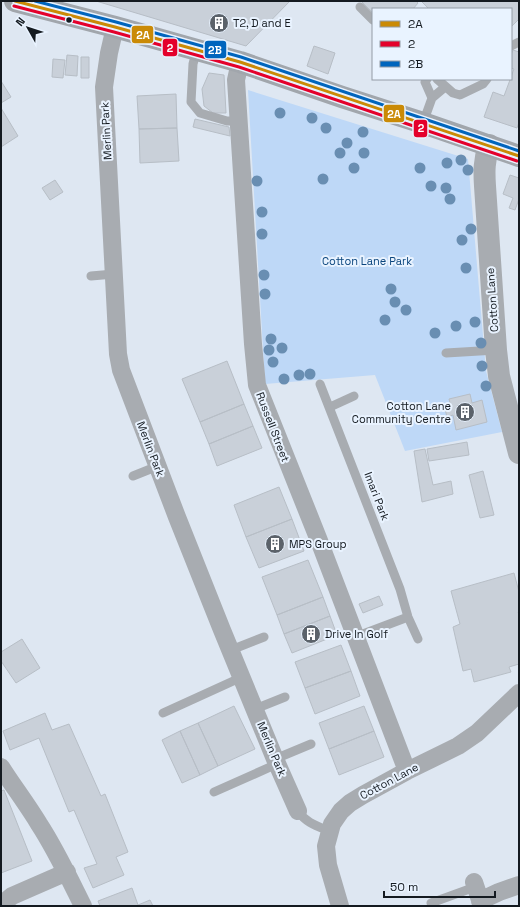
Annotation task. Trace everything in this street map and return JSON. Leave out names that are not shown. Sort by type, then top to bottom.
[{"type":"main road","points":[[15,1],[115,26],[240,62],[519,156]]},
{"type":"street","name":"Merlin Park","points":[[115,26],[104,87],[120,370],[177,517],[276,761],[298,811]]},
{"type":"street","name":"Russell Street","points":[[240,62],[236,80],[257,385],[318,538],[407,770]]},
{"type":"street","name":"Cotton Lane","points":[[489,145],[485,158],[484,169],[496,350],[499,376],[519,453]]},
{"type":"street","name":"Cotton Lane","points":[[340,906],[326,854],[329,831],[335,818],[350,803],[407,770],[458,746],[477,733],[519,693]]},
{"type":"street","points":[[1,767],[39,823],[67,872],[83,906]]},
{"type":"street","points":[[1,905],[12,896],[67,872]]},
{"type":"street","points":[[478,894],[499,892],[519,885]]},
{"type":"lane","points":[[360,7],[372,19]]},
{"type":"lane","points":[[197,49],[193,64],[191,102],[200,113],[227,121],[239,121]]},
{"type":"lane","points":[[438,80],[453,93],[460,95],[483,84],[486,80]]},
{"type":"lane","points":[[426,81],[432,98]]},
{"type":"lane","points":[[423,123],[432,98],[446,87]]},
{"type":"lane","points":[[91,276],[114,274]]},
{"type":"lane","points":[[446,353],[496,350]]},
{"type":"lane","name":"Imari Park","points":[[320,384],[400,589],[408,617],[418,639]]},
{"type":"lane","points":[[330,407],[354,396]]},
{"type":"lane","points":[[133,476],[158,466]]},
{"type":"lane","points":[[355,637],[408,617]]},
{"type":"lane","points":[[231,650],[264,637]]},
{"type":"lane","points":[[163,713],[242,677]]},
{"type":"lane","points":[[255,709],[285,697]]},
{"type":"lane","points":[[214,792],[311,744]]},
{"type":"lane","name":"Merlin Park","points":[[298,811],[308,822],[329,831]]},
{"type":"lane","points":[[431,903],[478,894]]},
{"type":"green space","name":"Cotton Lane Park","points":[[248,90],[468,159],[486,371],[502,432],[405,451],[375,375],[265,384]]},
{"type":"building","name":"T2, D and E","points":[[96,1],[290,1],[246,46]]},
{"type":"building","points":[[361,1],[416,1],[418,3],[414,8],[372,8],[372,12]]},
{"type":"building","points":[[421,1],[519,1],[519,19],[512,26],[512,8],[428,8]]},
{"type":"building","points":[[314,46],[335,53],[328,74],[307,66]]},
{"type":"building","points":[[513,50],[519,52],[519,122],[517,128],[484,117],[493,92],[504,96],[510,80],[512,80],[514,69],[512,68]]},
{"type":"building","points":[[67,55],[78,56],[77,76],[65,75]]},
{"type":"building","points":[[81,57],[89,57],[89,78],[81,78]]},
{"type":"building","points":[[53,59],[65,60],[63,78],[52,77]]},
{"type":"building","points":[[209,73],[224,75],[226,113],[213,113],[204,106],[202,89]]},
{"type":"building","points":[[1,81],[11,97],[1,103]]},
{"type":"building","points":[[176,94],[177,128],[139,129],[137,96]]},
{"type":"building","points":[[1,108],[18,136],[1,147]]},
{"type":"building","points":[[195,119],[229,127],[230,136],[193,127]]},
{"type":"building","points":[[177,128],[179,161],[140,163],[139,129]]},
{"type":"building","points":[[510,175],[519,178],[519,199],[515,210],[509,208],[513,198],[503,194]]},
{"type":"building","points":[[55,180],[63,192],[50,200],[42,188]]},
{"type":"building","points":[[227,361],[244,404],[200,422],[182,379]]},
{"type":"building","name":"Cotton Lane Community Centre","points":[[470,394],[472,403],[482,400],[487,422],[456,430],[453,415],[447,417],[445,409],[451,407],[449,399]]},
{"type":"building","points":[[244,404],[253,426],[209,444],[200,422]]},
{"type":"building","points":[[253,426],[262,448],[217,466],[209,444]]},
{"type":"building","points":[[467,442],[469,455],[429,461],[427,449]]},
{"type":"building","points":[[425,449],[433,485],[451,481],[453,494],[422,502],[414,451]]},
{"type":"building","points":[[483,471],[494,515],[480,518],[469,475]]},
{"type":"building","points":[[279,487],[292,519],[246,537],[234,505]]},
{"type":"building","name":"MPS Group","points":[[292,519],[304,551],[259,568],[246,537]]},
{"type":"building","points":[[308,560],[323,597],[277,615],[262,577]]},
{"type":"building","points":[[514,573],[519,592],[519,664],[509,667],[511,672],[474,682],[471,669],[463,671],[453,627],[460,624],[451,591]]},
{"type":"building","points":[[379,596],[383,605],[363,613],[359,604]]},
{"type":"building","points":[[323,597],[330,616],[284,634],[277,615]]},
{"type":"building","name":"Drive In Golf","points":[[330,616],[337,635],[292,653],[284,634]]},
{"type":"building","points":[[22,639],[40,668],[16,683],[1,661],[1,652]]},
{"type":"building","points":[[341,645],[351,671],[305,688],[295,662]]},
{"type":"building","points":[[351,671],[360,696],[315,714],[305,688]]},
{"type":"building","points":[[234,706],[255,749],[218,766],[198,723]]},
{"type":"building","points":[[364,706],[374,731],[329,749],[319,723]]},
{"type":"building","points":[[45,713],[52,730],[69,724],[101,796],[105,794],[128,852],[116,857],[124,875],[93,888],[84,868],[97,864],[74,810],[69,812],[39,738],[10,750],[3,731]]},
{"type":"building","points":[[198,723],[218,766],[200,775],[180,731]]},
{"type":"building","points":[[180,731],[200,775],[182,783],[162,740]]},
{"type":"building","points":[[374,731],[384,757],[339,775],[329,749]]},
{"type":"building","points":[[4,790],[32,861],[1,873],[1,791]]},
{"type":"building","points":[[132,888],[138,905],[150,900],[153,906],[100,906],[98,901]]},
{"type":"transit line","name":"2A","points":[[15,1],[240,62],[519,156]]},
{"type":"transit line","name":"2B","points":[[35,1],[241,57],[519,151]]},
{"type":"transit line","name":"2","points":[[14,6],[239,67],[517,161]]},
{"type":"place","name":"T2, D and E","points":[[219,23]]},
{"type":"place","name":"Cotton Lane Community Centre","points":[[465,412]]},
{"type":"place","name":"MPS Group","points":[[275,544]]},
{"type":"place","name":"Drive In Golf","points":[[311,634]]}]
